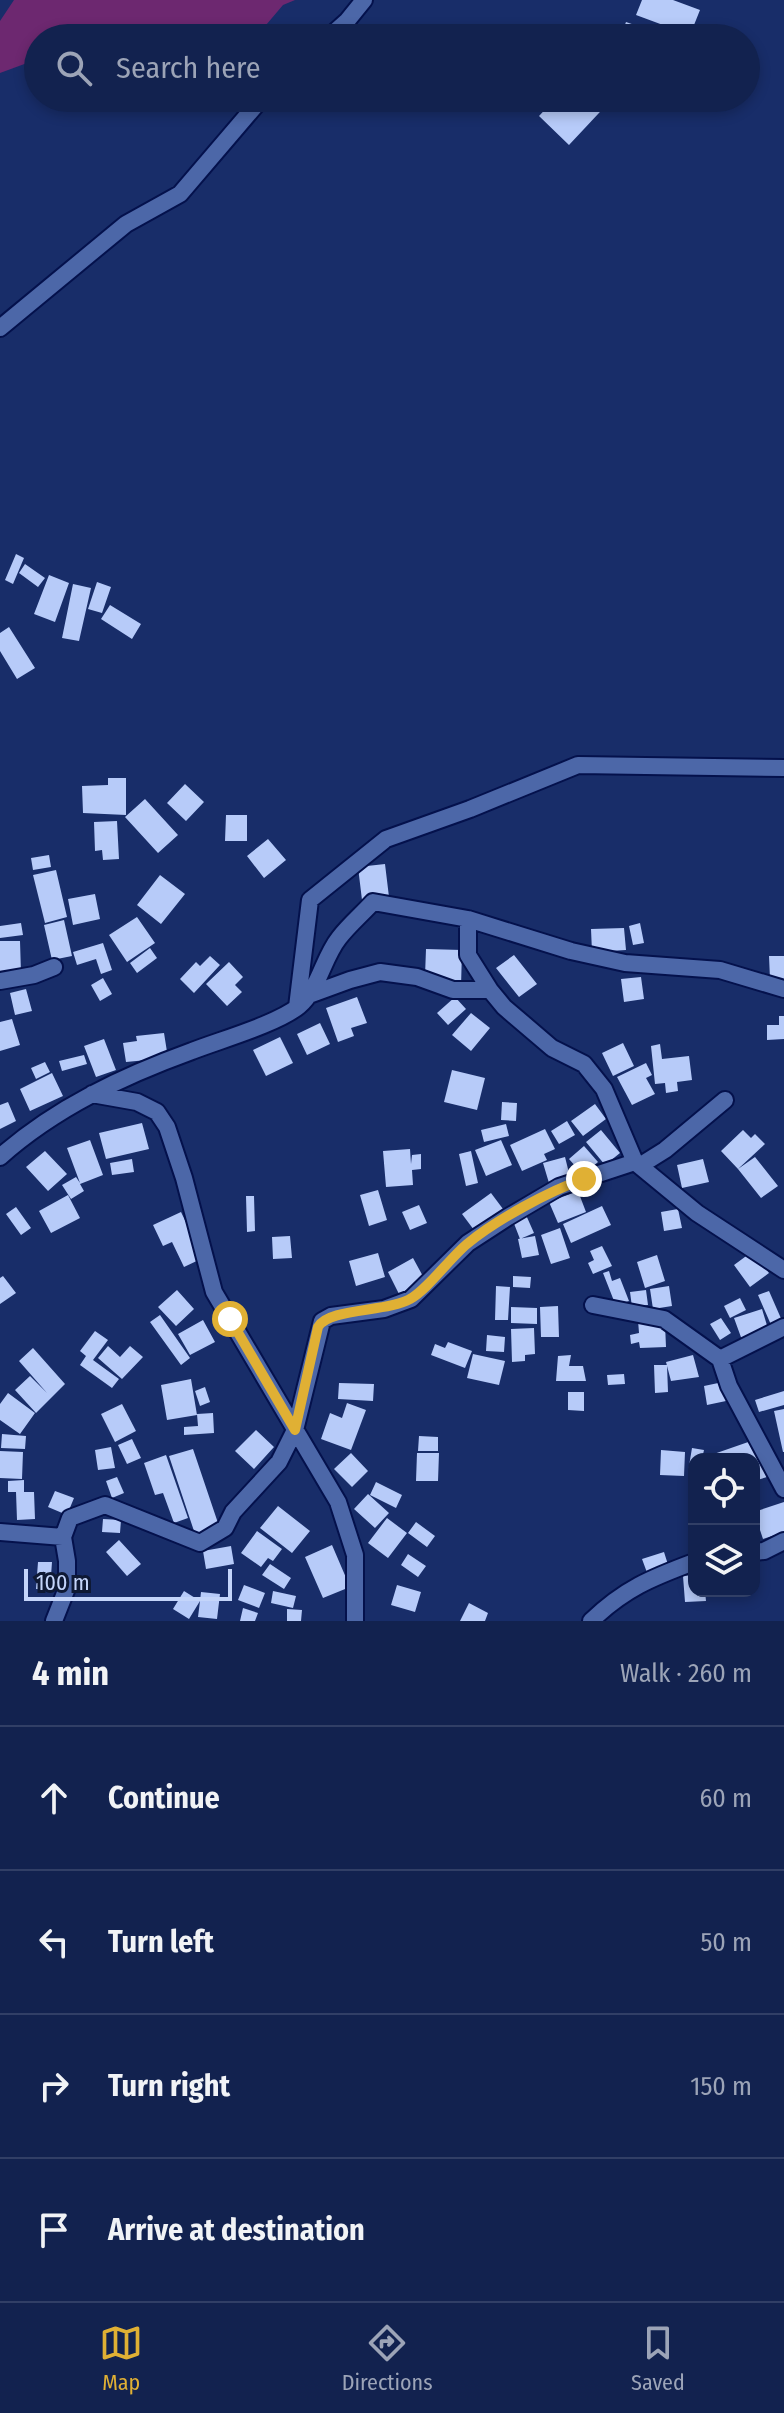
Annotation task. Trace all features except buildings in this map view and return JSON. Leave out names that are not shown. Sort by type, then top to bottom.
[{"type":"street","points":[[344,24],[364,0]]},
{"type":"street","points":[[0,328],[126,224],[180,194],[250,112]]},
{"type":"street","points":[[303,1001],[310,900],[386,839],[578,765],[784,768]]},
{"type":"street","points":[[303,1001],[338,939],[373,902],[468,919],[571,951],[625,963],[720,970],[784,989]]},
{"type":"street","points":[[468,919],[468,955],[490,990],[504,1007],[552,1048],[584,1064],[604,1089],[635,1162],[697,1213],[784,1270]]},
{"type":"street","points":[[0,981],[34,975],[54,967]]},
{"type":"street","points":[[0,1157],[46,1120],[92,1094],[175,1057],[265,1023],[303,1001],[350,980],[380,972],[417,977],[453,990],[490,990]]},
{"type":"street","points":[[92,1094],[137,1102],[157,1112],[167,1127],[214,1292],[338,1502],[355,1555],[355,1621]]},
{"type":"street","points":[[54,1621],[67,1588],[63,1537],[70,1518],[105,1505],[200,1543],[225,1528],[233,1512],[279,1462],[295,1430],[318,1327],[322,1321],[331,1316],[384,1309],[411,1299],[468,1243],[508,1217],[559,1187],[635,1162],[641,1165],[665,1150],[725,1100]]},
{"type":"street","points":[[593,1305],[664,1319],[720,1359],[729,1386],[784,1489]]},
{"type":"street","points":[[720,1359],[784,1327]]},
{"type":"street","points":[[0,1532],[63,1537]]},
{"type":"street","points":[[760,1551],[784,1541]]},
{"type":"street","points":[[591,1621],[613,1600],[637,1585],[688,1564]]},
{"type":"shaded area","points":[[14,0],[295,0],[283,5],[267,24],[24,24],[24,64],[0,73],[0,21]]},
{"type":"route","points":[[230,1319],[295,1430],[318,1327],[322,1321],[331,1316],[384,1309],[411,1299],[468,1243],[559,1187],[584,1179]]}]
